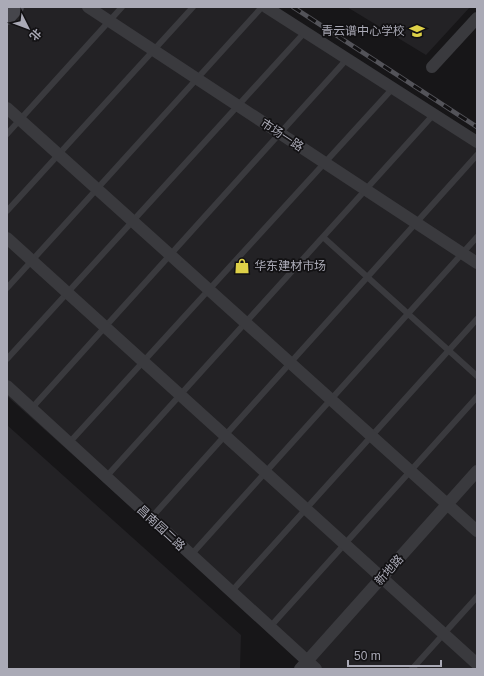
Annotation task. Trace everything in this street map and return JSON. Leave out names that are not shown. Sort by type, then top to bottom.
[{"type":"street","points":[[7,16],[15,7]]},
{"type":"street","name":"市场一路","points":[[88,7],[477,263]]},
{"type":"street","points":[[266,7],[477,142]]},
{"type":"street","points":[[432,67],[477,18]]},
{"type":"street","points":[[7,108],[477,531]]},
{"type":"street","points":[[7,238],[477,664]]},
{"type":"street","name":"昌南园二路","points":[[7,386],[270,627],[308,666]]},
{"type":"street","name":"新地路","points":[[308,666],[382,578],[477,471]]},
{"type":"lane","points":[[7,134],[122,7]]},
{"type":"lane","points":[[7,211],[193,7]]},
{"type":"lane","points":[[7,288],[262,7]]},
{"type":"lane","points":[[7,359],[305,32]]},
{"type":"lane","points":[[32,409],[347,59]]},
{"type":"lane","points":[[69,443],[393,88]]},
{"type":"lane","points":[[106,477],[434,114]]},
{"type":"lane","points":[[151,518],[477,155]]},
{"type":"lane","points":[[323,237],[477,376]]},
{"type":"lane","points":[[191,555],[477,237]]},
{"type":"lane","points":[[231,592],[477,319]]},
{"type":"lane","points":[[270,627],[477,397]]},
{"type":"lane","points":[[412,669],[477,597]]},
{"type":"shaded area","name":"华东建材市场","points":[[7,7],[275,7],[477,136],[477,669],[312,669],[7,396]]},
{"type":"shaded area","name":"青云谱中心学校","points":[[347,7],[470,7],[426,55]]},
{"type":"shaded area","points":[[7,425],[241,635],[240,669],[7,669]]},
{"type":"railway","points":[[293,7],[477,127]]},
{"type":"place","name":"青云谱中心学校","points":[[417,31]]},
{"type":"place","name":"华东建材市场","points":[[242,266]]}]
